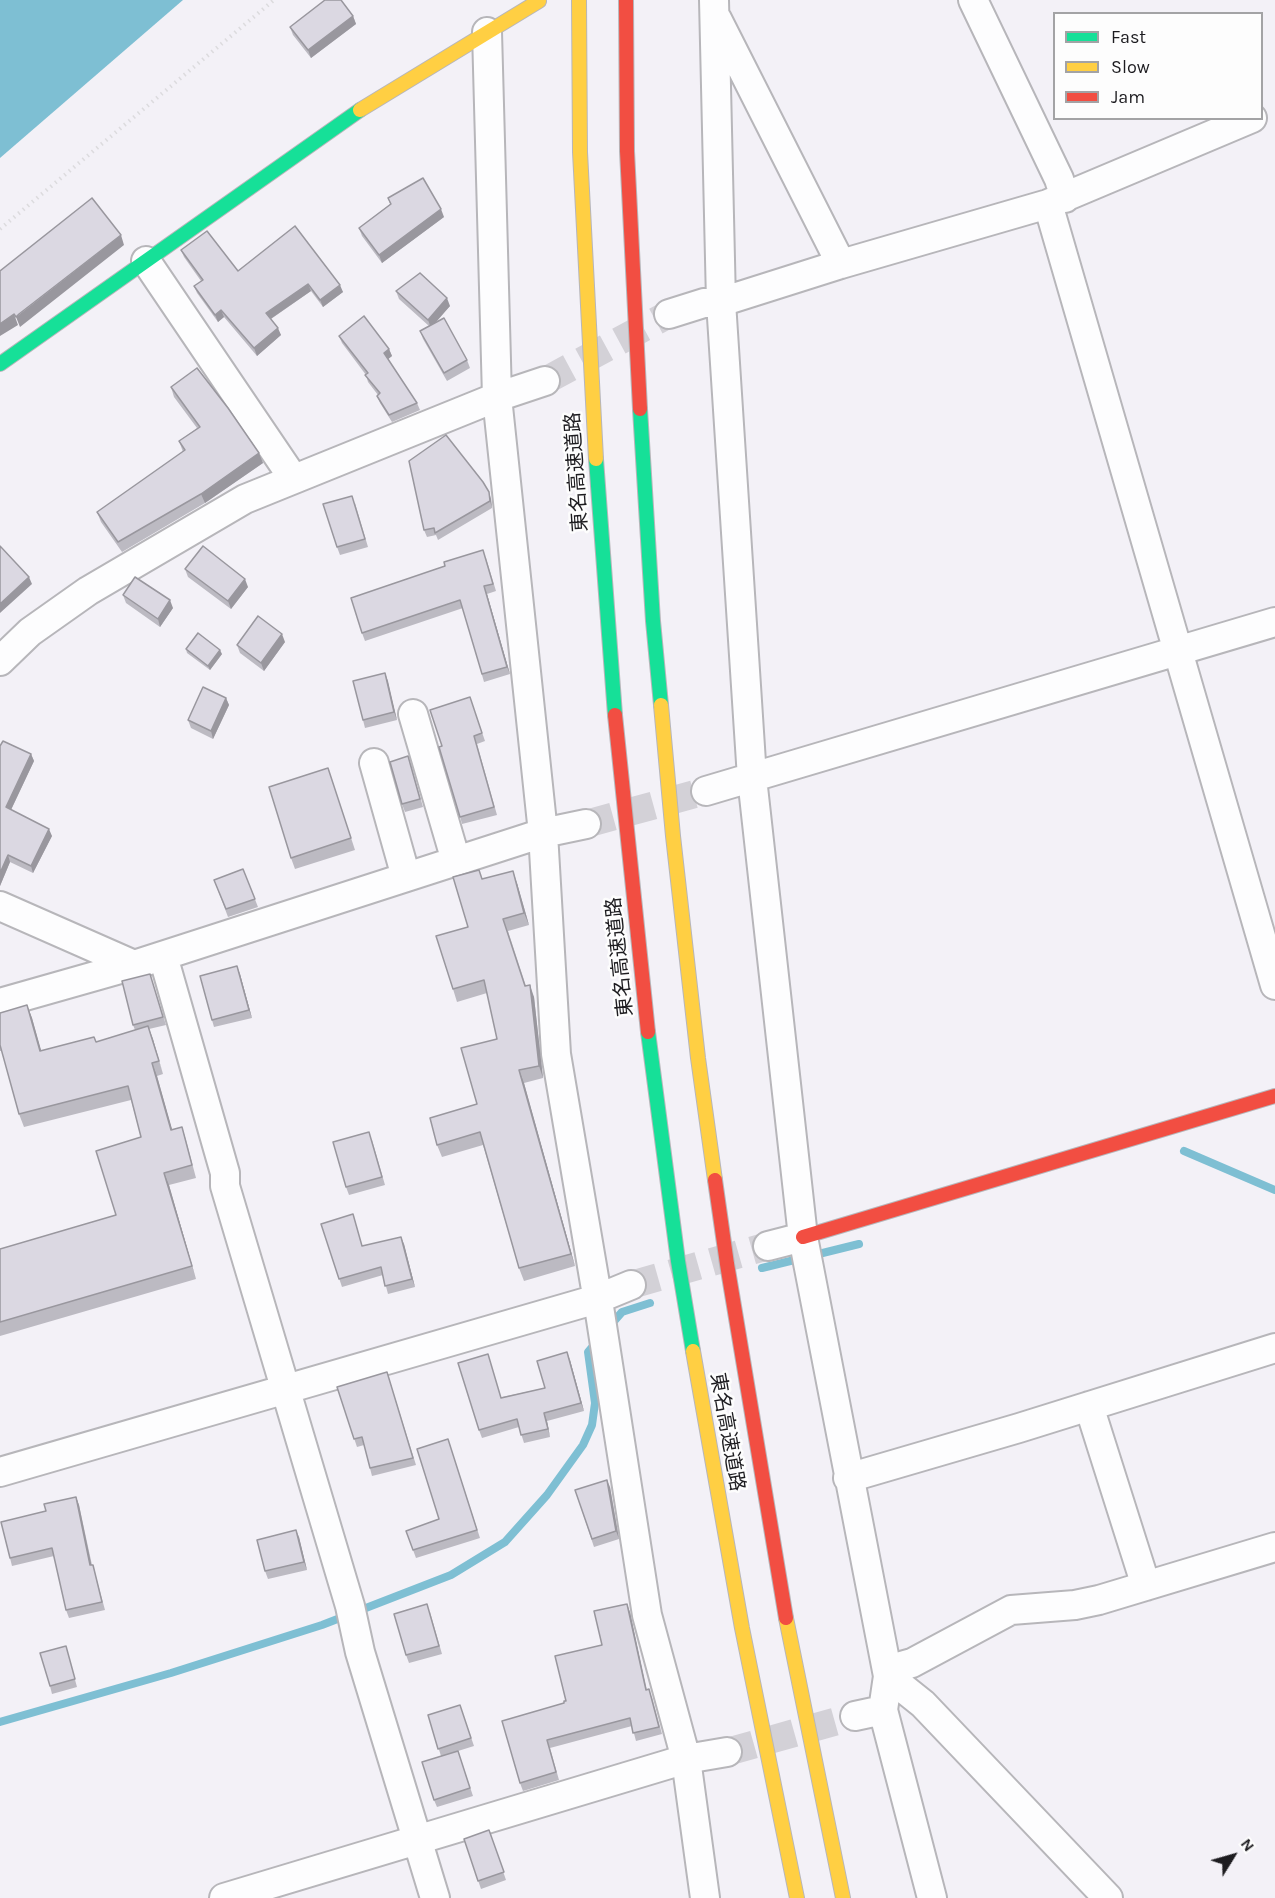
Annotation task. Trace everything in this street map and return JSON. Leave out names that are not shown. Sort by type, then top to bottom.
[{"type":"main road","name":"東名高速道路","points":[[579,0],[580,152],[591,385],[605,599],[627,841],[650,1052],[678,1261],[709,1445],[742,1628],[797,1898]]},
{"type":"main road","name":"東名高速道路","points":[[626,0],[627,151],[653,621],[673,836],[697,1047],[727,1264],[786,1619],[843,1898]]},
{"type":"main road","points":[[0,364],[369,103],[539,1]]},
{"type":"main road","points":[[803,1239],[1275,1096]]},
{"type":"street","points":[[973,0],[1059,179],[1056,201],[1178,651],[1275,985]]},
{"type":"street","points":[[714,6],[841,264]]},
{"type":"street","points":[[714,6],[721,302],[752,778],[803,1239],[887,1673],[883,1710],[932,1898]]},
{"type":"street","points":[[487,32],[497,397],[543,832],[556,1054],[647,1616],[686,1759],[705,1898]]},
{"type":"street","points":[[669,314],[704,303],[721,302],[1056,201],[1247,120]]},
{"type":"street","points":[[147,261],[293,478]]},
{"type":"street","points":[[0,661],[30,632],[88,591],[244,499],[497,397],[545,381]]},
{"type":"street","points":[[706,790],[1275,622]]},
{"type":"street","points":[[413,714],[456,861]]},
{"type":"street","points":[[374,763],[406,877]]},
{"type":"street","points":[[0,1003],[163,956],[543,832],[586,824]]},
{"type":"street","points":[[0,906],[134,965]]},
{"type":"street","points":[[163,956],[225,1173],[225,1186],[353,1616],[360,1652],[435,1898]]},
{"type":"street","points":[[768,1246],[803,1239]]},
{"type":"street","points":[[0,1472],[285,1390],[598,1306],[631,1285]]},
{"type":"street","points":[[848,1478],[1275,1348]]},
{"type":"street","points":[[1089,1406],[1146,1586]]},
{"type":"street","points":[[887,1673],[912,1663],[1011,1610],[1075,1605],[1274,1550]]},
{"type":"street","points":[[887,1673],[923,1704],[1108,1898]]},
{"type":"street","points":[[855,1716],[883,1710]]},
{"type":"street","points":[[224,1898],[686,1759],[727,1752]]},
{"type":"path","points":[[0,229],[274,0]]},
{"type":"water","points":[[0,0],[183,0],[0,158]]},
{"type":"building","points":[[325,0],[341,0],[353,16],[308,50],[290,27]]},
{"type":"building","points":[[423,178],[441,209],[379,255],[359,228],[391,204],[388,198]]},
{"type":"building","points":[[92,198],[121,235],[16,317],[14,314],[0,324],[0,271]]},
{"type":"building","points":[[295,226],[340,285],[320,300],[308,284],[266,313],[278,328],[254,348],[221,310],[215,315],[194,286],[203,280],[181,250],[207,231],[238,271]]},
{"type":"building","points":[[420,273],[447,298],[428,320],[396,291]]},
{"type":"building","points":[[364,316],[389,349],[384,353],[417,403],[389,415],[377,396],[380,393],[365,375],[368,373],[339,336]]},
{"type":"building","points":[[444,318],[467,360],[444,373],[420,331]]},
{"type":"building","points":[[197,368],[259,453],[201,494],[118,542],[97,512],[185,450],[179,441],[200,427],[171,387]]},
{"type":"building","points":[[446,435],[483,482],[489,492],[490,501],[435,533],[434,528],[424,530],[409,461]]},
{"type":"building","points":[[352,496],[365,539],[337,547],[323,504]]},
{"type":"building","points":[[0,546],[29,577],[0,604]]},
{"type":"building","points":[[203,546],[245,579],[228,601],[185,569]]},
{"type":"building","points":[[483,550],[493,584],[484,586],[507,667],[482,674],[460,600],[362,633],[351,598],[445,566],[444,562]]},
{"type":"building","points":[[135,577],[170,600],[158,619],[123,595]]},
{"type":"building","points":[[258,616],[282,634],[261,663],[237,645]]},
{"type":"building","points":[[198,633],[220,650],[208,666],[186,649]]},
{"type":"building","points":[[385,673],[394,712],[363,720],[353,681]]},
{"type":"building","points":[[203,687],[226,698],[211,731],[188,720]]},
{"type":"building","points":[[470,697],[482,733],[474,736],[494,807],[460,817],[439,747],[442,746],[430,710]]},
{"type":"building","points":[[3,741],[31,754],[6,807],[49,829],[31,866],[8,855],[0,873],[0,746]]},
{"type":"building","points":[[408,756],[420,799],[402,804],[390,762]]},
{"type":"building","points":[[328,768],[351,838],[291,858],[269,787]]},
{"type":"building","points":[[243,869],[255,899],[226,909],[214,880]]},
{"type":"building","points":[[479,870],[482,879],[513,871],[524,913],[503,919],[525,986],[530,985],[539,1066],[519,1070],[571,1254],[519,1268],[480,1132],[437,1145],[430,1118],[477,1104],[461,1048],[497,1039],[484,980],[453,989],[436,936],[468,927],[453,877]]},
{"type":"building","points":[[237,966],[249,1010],[212,1020],[200,976]]},
{"type":"building","points":[[150,974],[163,1017],[133,1025],[122,981]]},
{"type":"building","points":[[27,1005],[40,1051],[94,1037],[96,1042],[148,1026],[159,1061],[152,1063],[171,1130],[182,1127],[192,1165],[164,1173],[192,1266],[0,1322],[0,1249],[116,1215],[96,1151],[141,1137],[128,1086],[19,1114],[0,1045],[0,1013]]},
{"type":"building","points":[[369,1132],[382,1177],[346,1187],[333,1142]]},
{"type":"building","points":[[353,1214],[362,1246],[401,1237],[412,1279],[385,1286],[381,1267],[339,1279],[321,1224]]},
{"type":"building","points":[[567,1352],[581,1403],[544,1413],[548,1429],[521,1435],[517,1419],[479,1430],[458,1363],[488,1354],[501,1398],[545,1388],[537,1361]]},
{"type":"building","points":[[387,1372],[413,1458],[370,1468],[362,1437],[354,1439],[337,1387]]},
{"type":"building","points":[[448,1439],[477,1530],[413,1550],[406,1531],[439,1519],[417,1449]]},
{"type":"building","points":[[607,1480],[616,1531],[592,1539],[575,1490]]},
{"type":"building","points":[[76,1497],[90,1565],[93,1565],[102,1602],[66,1610],[52,1548],[10,1558],[1,1522],[46,1511],[44,1504]]},
{"type":"building","points":[[296,1530],[304,1562],[265,1571],[257,1540]]},
{"type":"building","points":[[427,1604],[439,1646],[406,1655],[394,1614]]},
{"type":"building","points":[[627,1604],[646,1690],[649,1689],[659,1727],[633,1733],[630,1718],[547,1740],[556,1772],[520,1783],[502,1721],[564,1703],[566,1701],[555,1656],[602,1645],[594,1611]]},
{"type":"building","points":[[66,1646],[75,1679],[50,1686],[40,1653]]},
{"type":"building","points":[[460,1705],[471,1738],[438,1749],[428,1715]]},
{"type":"building","points":[[458,1751],[470,1788],[434,1800],[422,1762]]},
{"type":"building","points":[[489,1830],[504,1872],[478,1881],[464,1839]]},
{"type":"waterway","points":[[1184,1151],[1275,1190]]},
{"type":"waterway","points":[[762,1268],[859,1244]]},
{"type":"waterway","points":[[608,1328],[622,1312],[650,1303]]},
{"type":"waterway","points":[[0,1722],[171,1673],[322,1625],[451,1575],[505,1542],[547,1495],[583,1445],[592,1425],[595,1403],[588,1352],[598,1340]]},
{"type":"tunnel","points":[[545,381],[669,314]]},
{"type":"tunnel","points":[[586,824],[706,791]]},
{"type":"tunnel","points":[[631,1285],[768,1246]]},
{"type":"tunnel","points":[[727,1752],[855,1716]]},
{"type":"traffic: fast","points":[[0,364],[360,110]]},
{"type":"traffic: fast","points":[[640,409],[653,621],[661,705]]},
{"type":"traffic: fast","points":[[596,459],[615,715]]},
{"type":"traffic: fast","points":[[648,1032],[678,1261],[693,1351]]},
{"type":"traffic: slow","points":[[579,0],[580,152],[596,459]]},
{"type":"traffic: slow","points":[[360,110],[539,1]]},
{"type":"traffic: slow","points":[[661,705],[698,1058],[715,1180]]},
{"type":"traffic: slow","points":[[693,1351],[742,1628],[797,1898]]},
{"type":"traffic: slow","points":[[786,1618],[843,1898]]},
{"type":"traffic: jam","points":[[626,0],[627,151],[640,409]]},
{"type":"traffic: jam","points":[[615,715],[648,1032]]},
{"type":"traffic: jam","points":[[803,1237],[1275,1096]]},
{"type":"traffic: jam","points":[[715,1180],[786,1618]]}]
